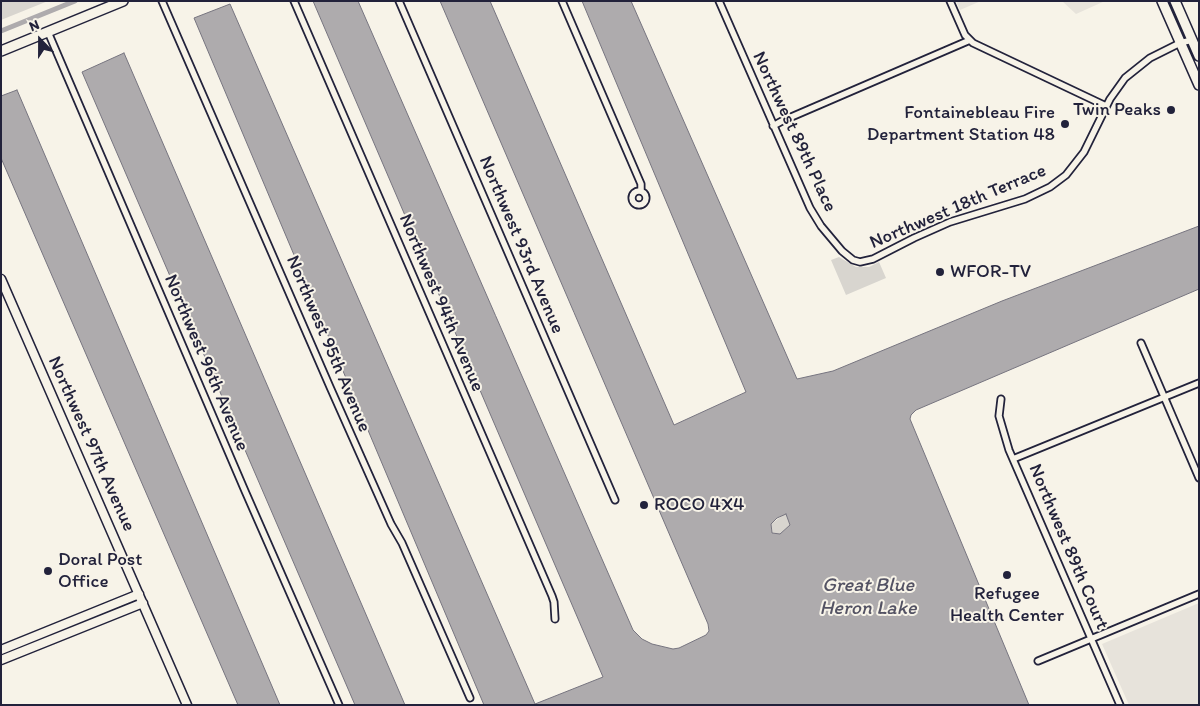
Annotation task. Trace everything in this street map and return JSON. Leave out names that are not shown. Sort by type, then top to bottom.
[{"type":"main road","points":[[1,50],[122,1]]},
{"type":"main road","points":[[1162,1],[1199,85]]},
{"type":"main road","points":[[1175,1],[1199,56]]},
{"type":"street","name":"Northwest 95th Avenue","points":[[162,1],[330,387],[391,524],[402,543],[470,698]]},
{"type":"street","name":"Northwest 94th Avenue","points":[[294,1],[552,596],[555,619]]},
{"type":"street","name":"Northwest 93rd Avenue","points":[[399,1],[615,500]]},
{"type":"street","points":[[562,1],[642,184],[640,191]]},
{"type":"street","name":"Northwest 89th Place","points":[[719,1],[803,194],[814,214],[842,251],[849,258],[860,262]]},
{"type":"street","points":[[950,1],[963,31],[970,40],[1106,106]]},
{"type":"street","name":"Northwest 96th Avenue","points":[[48,32],[339,705]]},
{"type":"street","name":"Northwest 18th Terrace","points":[[860,262],[873,259],[944,225],[1025,199],[1050,187],[1066,175],[1081,157],[1106,106],[1119,85],[1138,66],[1191,37]]},
{"type":"street","points":[[774,126],[970,40]]},
{"type":"street","name":"Northwest 97th Avenue","points":[[1,279],[187,705]]},
{"type":"street","points":[[1141,343],[1199,478]]},
{"type":"street","points":[[1013,459],[1199,383]]},
{"type":"street","name":"Northwest 89th Court","points":[[1001,399],[999,416],[1013,459],[1120,705]]},
{"type":"street","points":[[1,650],[139,594]]},
{"type":"street","points":[[1038,661],[1199,594]]},
{"type":"street","points":[[1,660],[143,603]]},
{"type":"shaded area","points":[[1,1],[48,1],[1,20]]},
{"type":"shaded area","points":[[956,1],[981,1],[960,10]]},
{"type":"shaded area","points":[[1062,1],[1105,1],[1076,14]]},
{"type":"shaded area","points":[[839,257],[856,267],[869,267],[879,262],[886,278],[846,295],[831,260]]},
{"type":"shaded area","points":[[786,513],[790,525],[780,534],[772,533],[771,524]]},
{"type":"shaded area","points":[[1199,603],[1199,705],[1129,705],[1102,644]]},
{"type":"water","name":"Great Blue Heron Lake","points":[[313,1],[358,1],[633,630],[642,639],[652,644],[673,649],[679,648],[706,635],[709,631],[708,624],[440,1],[490,1],[674,425],[746,392],[582,1],[631,1],[797,379],[833,371],[1002,301],[1199,226],[1199,289],[916,410],[911,415],[910,419],[1029,705],[484,705],[194,18],[230,4],[535,704],[603,677]],"holes":[[[786,514],[790,525],[780,534],[772,533],[771,524],[777,518]]]},
{"type":"water","points":[[124,53],[405,705],[355,705],[82,72]]},
{"type":"water","points":[[17,90],[280,705],[238,705],[1,158],[1,96]]},
{"type":"waterway","points":[[1,31],[75,1]]},
{"type":"place","name":"Twin Peaks","points":[[1171,110]]},
{"type":"place","name":"Fontainebleau Fire Department Station 48","points":[[1065,124]]},
{"type":"place","name":"WFOR-TV","points":[[940,272]]},
{"type":"place","name":"ROCO 4X4","points":[[644,505]]},
{"type":"place","name":"Doral Post Office","points":[[48,571]]},
{"type":"place","name":"Refugee Health Center","points":[[1007,575]]}]
